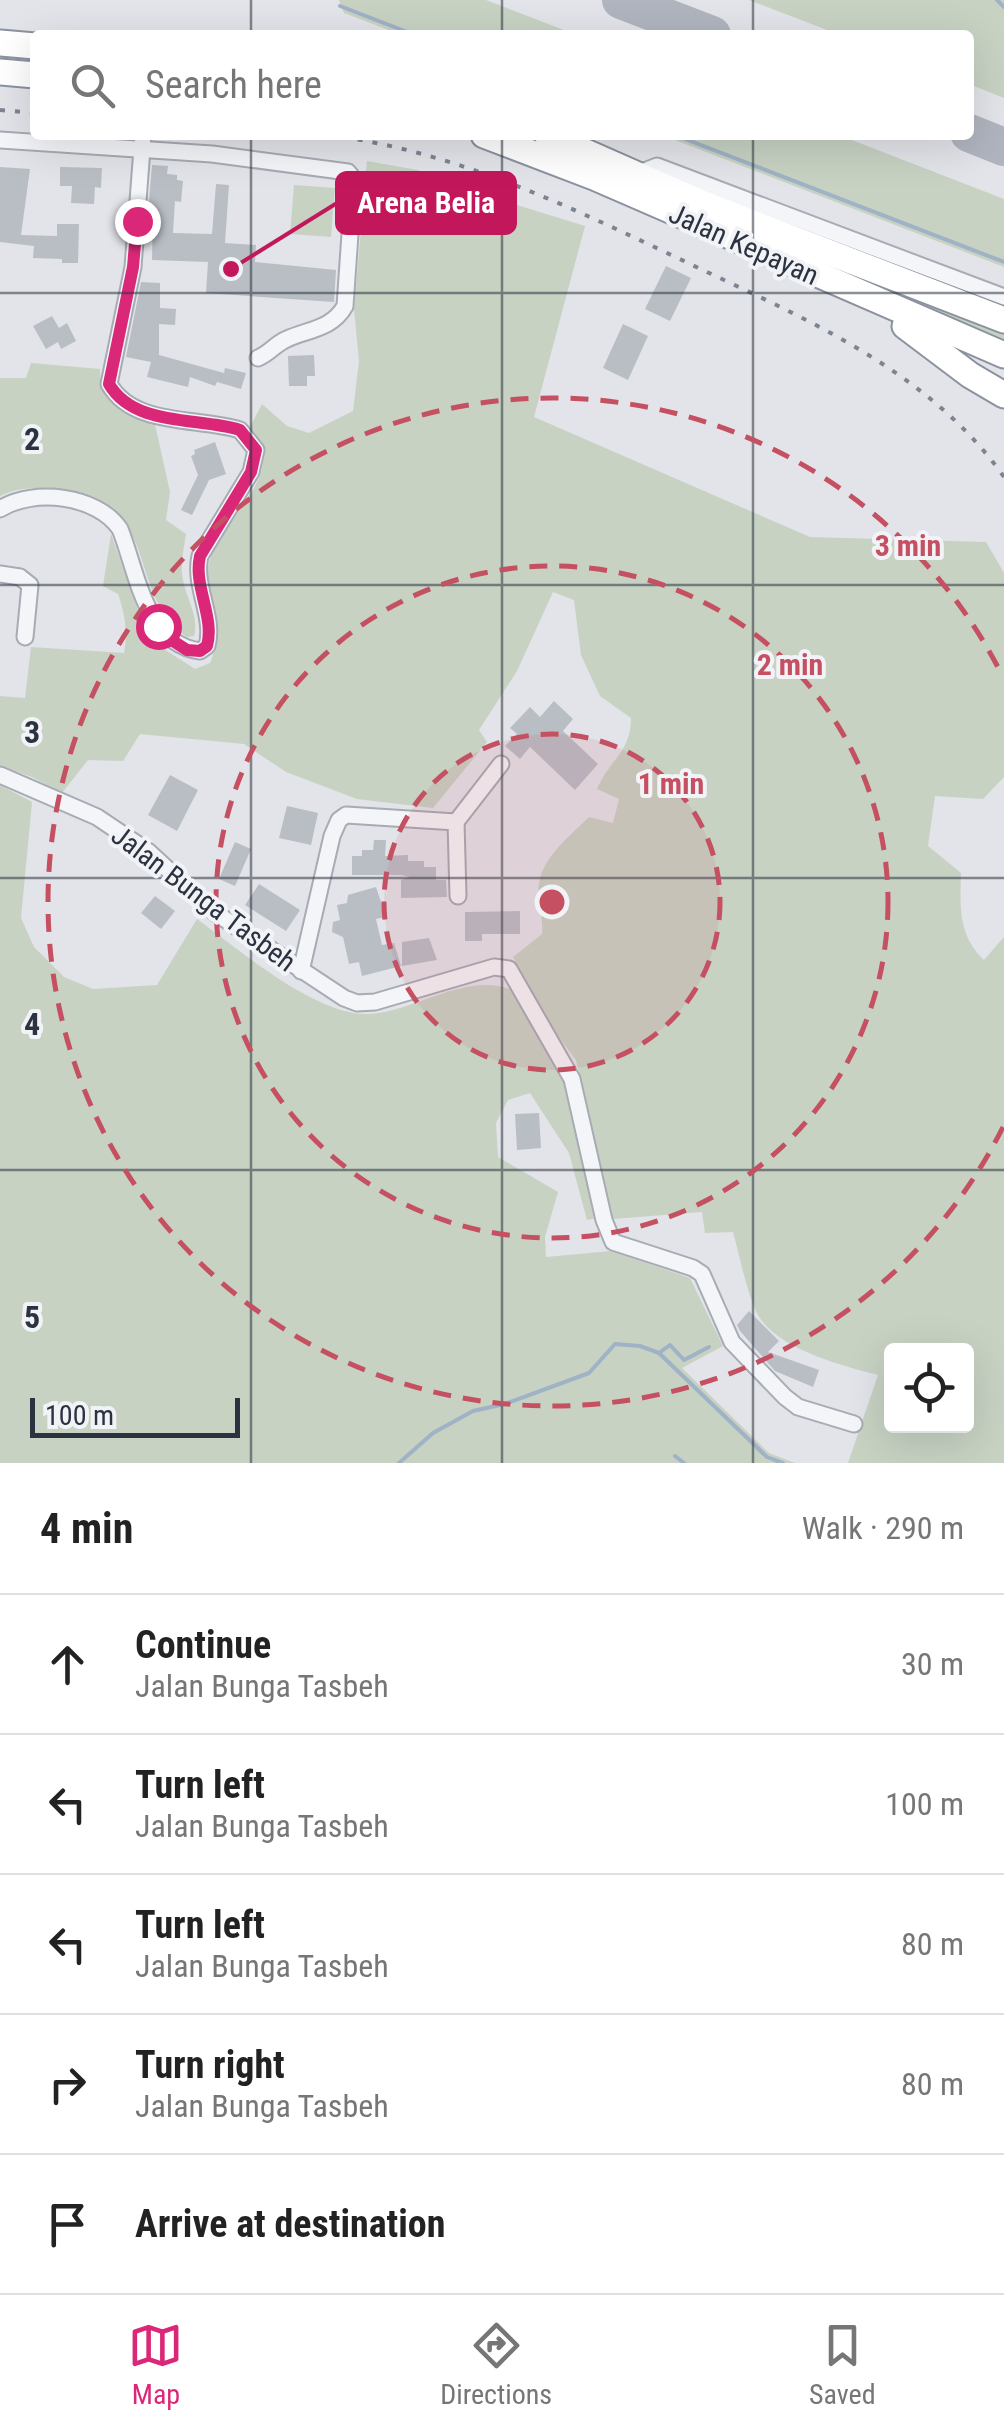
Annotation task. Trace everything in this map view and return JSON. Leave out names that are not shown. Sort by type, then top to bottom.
[{"type":"highway","points":[[0,43],[30,46]]},
{"type":"highway","points":[[0,72],[30,75]]},
{"type":"highway","name":"Jalan Kepayan","points":[[497,140],[594,177],[1004,355]]},
{"type":"highway","name":"Jalan Kepayan","points":[[559,140],[765,229],[1004,320]]},
{"type":"highway","points":[[846,288],[1004,395]]},
{"type":"highway","points":[[921,322],[946,340],[1004,367]]},
{"type":"street","points":[[0,140],[143,143],[348,172],[353,178],[346,306],[339,318],[290,338],[258,358]]},
{"type":"street","points":[[0,508],[23,498],[46,496],[100,510],[112,517],[120,528],[158,626],[187,650],[200,651],[207,646],[209,630],[198,567],[200,556],[251,472],[256,450],[240,430],[144,412],[127,405],[109,384],[133,267],[143,143]]},
{"type":"street","points":[[639,173],[657,166],[1004,297]]},
{"type":"street","points":[[0,574],[20,577],[30,586],[24,637]]},
{"type":"street","points":[[458,896],[456,822],[501,764]]},
{"type":"street","name":"Jalan Bunga Tasbeh","points":[[0,775],[96,817],[149,852],[214,912],[301,971],[357,1003],[393,998],[494,968],[509,970],[572,1079],[604,1220],[613,1242],[702,1274],[732,1342],[785,1396],[798,1406],[854,1424]]},
{"type":"street","points":[[301,971],[332,836],[340,820],[354,814],[456,822]]},
{"type":"green space","points":[[339,0],[486,0],[564,30],[389,30],[344,13]]},
{"type":"green space","points":[[749,0],[1004,0],[1004,98],[974,86],[974,30],[827,30]]},
{"type":"green space","points":[[675,140],[852,140],[1004,199],[1004,267]]},
{"type":"green space","points":[[367,161],[418,170],[585,226],[534,417],[810,537],[986,542],[1004,573],[1004,777],[983,799],[935,796],[928,846],[961,873],[962,920],[969,941],[984,960],[1004,937],[1004,1463],[848,1463],[878,1375],[809,1353],[763,1323],[745,1281],[733,1232],[705,1233],[702,1212],[613,1219],[576,1060],[553,1030],[513,957],[542,934],[539,885],[548,861],[589,817],[613,823],[619,799],[597,789],[628,739],[631,718],[600,696],[581,655],[574,600],[553,592],[517,671],[479,730],[487,742],[433,808],[357,799],[286,772],[244,744],[140,734],[123,761],[88,760],[62,793],[0,766],[0,696],[25,698],[31,647],[124,653],[126,630],[118,594],[103,586],[111,534],[144,628],[164,649],[195,669],[210,663],[216,636],[208,583],[211,556],[251,493],[263,461],[250,427],[262,404],[287,426],[309,433],[353,411],[359,361],[354,309]]},
{"type":"green space","points":[[294,185],[335,188],[331,237],[290,234]]},
{"type":"green space","points":[[802,258],[1004,334],[1004,344]]},
{"type":"green space","points":[[31,363],[100,369],[109,398],[133,414],[154,420],[170,492],[166,520],[186,534],[182,574],[195,621],[194,636],[187,637],[168,618],[155,597],[130,532],[116,514],[94,500],[53,490],[22,489],[0,496],[0,378],[26,378]]},
{"type":"green space","points":[[0,785],[32,802],[21,918],[34,947],[64,977],[93,989],[157,985],[197,919],[277,978],[345,1011],[384,1012],[475,986],[510,989],[566,1085],[597,1218],[587,1220],[569,1153],[530,1093],[508,1100],[496,1123],[498,1157],[558,1192],[545,1237],[546,1257],[611,1251],[690,1278],[723,1346],[682,1368],[769,1453],[795,1463],[0,1463]]},
{"type":"building","points":[[152,165],[168,166],[167,174],[177,175],[177,180],[183,181],[181,202],[175,201],[173,233],[212,234],[216,184],[229,185],[225,243],[256,245],[255,262],[336,270],[334,302],[206,293],[208,262],[152,260],[153,215],[148,214]]},
{"type":"building","points":[[0,167],[30,169],[21,235],[57,236],[57,224],[79,224],[78,263],[33,258],[34,246],[0,242]]},
{"type":"building","points":[[60,167],[102,168],[101,188],[95,187],[94,204],[71,203],[72,186],[60,186]]},
{"type":"building","points":[[666,266],[691,278],[670,321],[645,309]]},
{"type":"building","points":[[141,282],[160,283],[160,308],[176,309],[175,325],[159,324],[159,355],[224,373],[225,368],[246,373],[241,389],[217,382],[215,386],[190,377],[188,387],[147,377],[151,362],[126,357]]},
{"type":"building","points":[[52,316],[59,328],[67,323],[76,341],[61,349],[58,342],[46,349],[33,326]]},
{"type":"building","points":[[623,324],[648,336],[628,380],[603,368]]},
{"type":"building","points":[[314,355],[315,376],[307,376],[307,386],[289,386],[288,356]]},
{"type":"building","points":[[215,442],[226,474],[209,480],[192,515],[181,510],[198,475],[191,456],[194,450]]},
{"type":"building","points":[[554,701],[573,719],[563,731],[598,764],[575,790],[530,747],[520,759],[505,746],[517,734],[510,728],[530,707],[540,717]]},
{"type":"building","points":[[170,775],[198,790],[177,831],[148,815]]},
{"type":"building","points":[[287,806],[318,813],[311,845],[279,838]]},
{"type":"building","points":[[374,840],[386,840],[385,856],[408,855],[408,861],[424,861],[424,867],[436,867],[436,880],[446,880],[447,897],[401,898],[401,880],[410,877],[352,875],[352,856],[362,856],[362,850],[373,850]]},
{"type":"building","points":[[235,842],[251,849],[235,886],[219,879]]},
{"type":"building","points":[[259,884],[300,910],[286,931],[245,905]]},
{"type":"building","points":[[376,887],[386,917],[376,919],[382,945],[394,943],[401,966],[362,976],[359,962],[349,964],[343,937],[332,932],[333,922],[340,920],[337,905],[347,903],[348,895]]},
{"type":"building","points":[[155,896],[175,911],[161,929],[141,913]]},
{"type":"building","points":[[520,911],[520,934],[482,934],[482,941],[465,941],[465,912]]},
{"type":"building","points":[[429,938],[437,960],[402,966],[402,942]]},
{"type":"building","points":[[539,1113],[541,1148],[517,1150],[515,1114]]},
{"type":"building","points":[[749,1311],[779,1341],[768,1352],[819,1370],[813,1387],[775,1371],[740,1331],[737,1325]]},
{"type":"waterway","points":[[997,0],[1004,7]]},
{"type":"waterway","points":[[340,6],[402,30]]},
{"type":"waterway","points":[[688,140],[1004,262]]},
{"type":"waterway","points":[[399,1463],[433,1433],[473,1411],[505,1404],[589,1373],[615,1344],[640,1346],[659,1353],[767,1457],[783,1463]]},
{"type":"waterway","points":[[659,1353],[670,1345],[684,1360],[709,1347]]},
{"type":"waterway","points":[[675,1456],[684,1463]]},
{"type":"taxiway","points":[[621,0],[699,30]]},
{"type":"taxiway","points":[[974,135],[1004,147]]},
{"type":"railway","points":[[0,110],[30,113]]},
{"type":"railway","points":[[357,140],[422,154],[512,184],[599,221],[817,326],[900,376],[938,406],[973,439],[1004,477]]},
{"type":"place","name":"Arena Belia","points":[[231,269]]},
{"type":"route","points":[[137,221],[133,267],[110,372],[109,384],[114,394],[144,412],[240,430],[256,450],[251,472],[200,556],[198,567],[209,630],[207,646],[200,651],[187,650],[158,626]]}]
